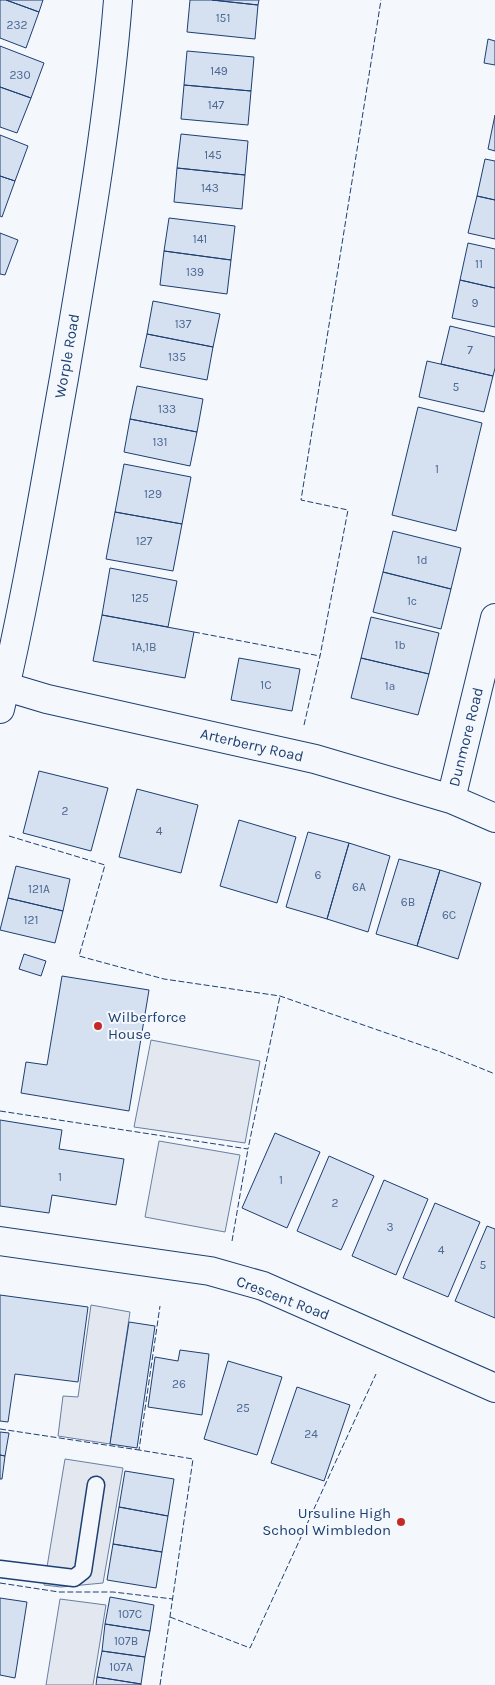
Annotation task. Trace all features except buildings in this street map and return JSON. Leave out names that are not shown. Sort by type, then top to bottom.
[{"type":"street","name":"Worple Road","points":[[2,694],[40,512],[72,331],[105,117],[118,0]]},
{"type":"street","name":"Dunmore Road","points":[[451,799],[495,618]]},
{"type":"street","name":"Arterberry Road","points":[[2,694],[47,699],[315,759],[451,799],[495,818]]},
{"type":"street","name":"Crescent Road","points":[[0,1242],[210,1271],[263,1286],[495,1388]]},
{"type":"lane","points":[[0,1568],[74,1578],[83,1571],[96,1485]]},
{"type":"shaded area","points":[[151,1040],[260,1061],[245,1143],[134,1127]]},
{"type":"shaded area","points":[[159,1141],[240,1155],[225,1232],[145,1217]]},
{"type":"shaded area","points":[[91,1305],[130,1312],[110,1444],[58,1436],[63,1396],[78,1397]]},
{"type":"shaded area","points":[[65,1459],[123,1468],[103,1583],[61,1587],[44,1585]]},
{"type":"shaded area","points":[[60,1599],[106,1605],[93,1685],[46,1685]]},
{"type":"fence","points":[[304,725],[320,656],[348,510],[301,500],[381,0]]},
{"type":"fence","points":[[194,632],[320,656]]},
{"type":"fence","points":[[9,836],[105,865],[79,956],[164,979],[280,996],[441,1052],[495,1074]]},
{"type":"fence","points":[[0,1111],[248,1149],[280,996]]},
{"type":"fence","points":[[232,1241],[248,1149]]},
{"type":"fence","points":[[160,1306],[139,1450],[193,1459],[160,1685]]},
{"type":"fence","points":[[170,1617],[250,1648],[376,1374]]},
{"type":"fence","points":[[0,1429],[139,1450]]},
{"type":"fence","points":[[0,1583],[59,1592],[113,1592],[173,1599]]},
{"type":"place","name":"Wilberforce House","points":[[98,1026]]},
{"type":"place","name":"Ursuline High School Wimbledon","points":[[401,1522]]}]
